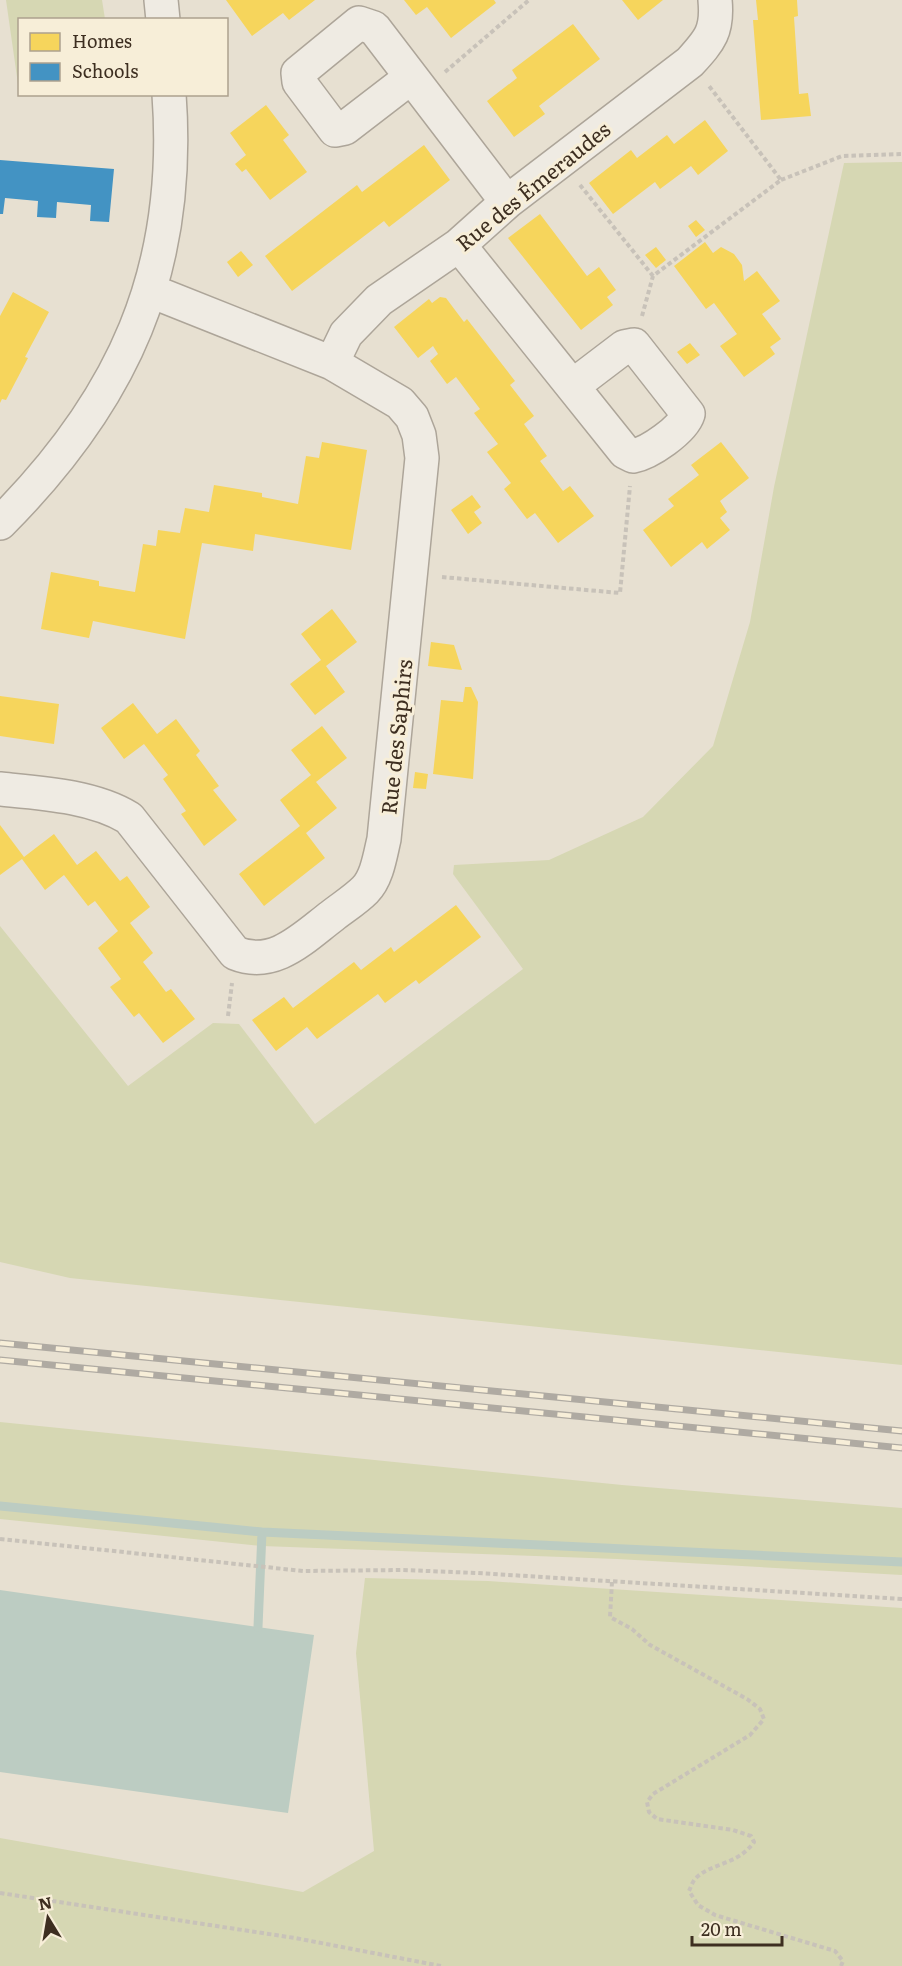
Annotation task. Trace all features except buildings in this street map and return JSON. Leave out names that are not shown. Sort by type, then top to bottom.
[{"type":"street","points":[[162,0],[163,18]]},
{"type":"street","name":"Rue des Émeraudes","points":[[332,363],[346,334],[379,300],[459,245],[507,202],[690,62],[711,39],[717,17],[716,0]]},
{"type":"street","points":[[416,85],[507,202]]},
{"type":"street","points":[[0,523],[70,446],[113,378],[151,291],[163,241],[170,171],[169,96]]},
{"type":"street","points":[[459,245],[574,385],[625,452],[633,456],[643,454],[685,424],[688,414],[633,345],[624,347],[574,385]]},
{"type":"street","name":"Rue des Saphirs","points":[[0,789],[113,808],[129,818],[235,953],[250,959],[270,957],[288,950],[365,890],[375,872],[384,839],[411,575],[422,458],[419,435],[412,417],[400,403],[332,363],[151,291]]},
{"type":"path","points":[[416,85],[529,0]]},
{"type":"path","points":[[690,62],[781,180]]},
{"type":"path","points":[[633,345],[653,276],[781,180],[843,156],[902,154]]},
{"type":"path","points":[[560,161],[653,276]]},
{"type":"path","points":[[411,575],[620,593],[633,456]]},
{"type":"path","points":[[0,1539],[303,1571],[404,1570],[703,1585],[902,1599]]},
{"type":"path","points":[[612,1582],[610,1617],[632,1629],[650,1645],[747,1699],[760,1709],[764,1719],[750,1735],[653,1794],[647,1802],[649,1812],[657,1819],[733,1830],[751,1836],[754,1842],[749,1850],[730,1862],[696,1878],[689,1891],[698,1905],[715,1915],[835,1951],[843,1961],[841,1966]]},
{"type":"path","points":[[0,1893],[295,1938],[441,1966]]},
{"type":"green space","points":[[6,0],[102,0],[105,18],[18,18],[18,84]]},
{"type":"green space","points":[[902,162],[902,1365],[70,1278],[0,1262],[0,926],[128,1086],[213,1023],[239,1024],[315,1124],[523,969],[453,874],[454,865],[549,860],[643,817],[713,746],[750,622],[774,487],[844,163]]},
{"type":"green space","points":[[0,1422],[622,1485],[902,1508],[902,1575],[617,1559],[262,1546],[0,1519]]},
{"type":"green space","points":[[365,1578],[488,1581],[902,1608],[902,1966],[0,1966],[0,1838],[303,1892],[374,1851],[356,1653]]},
{"type":"shaded area","points":[[0,1590],[314,1635],[288,1813],[0,1772]]},
{"type":"waterway","points":[[0,1506],[262,1532],[902,1562]]},
{"type":"waterway","points":[[258,1627],[262,1532]]},
{"type":"railway","points":[[0,1343],[902,1431]]},
{"type":"railway","points":[[0,1360],[902,1448]]}]
